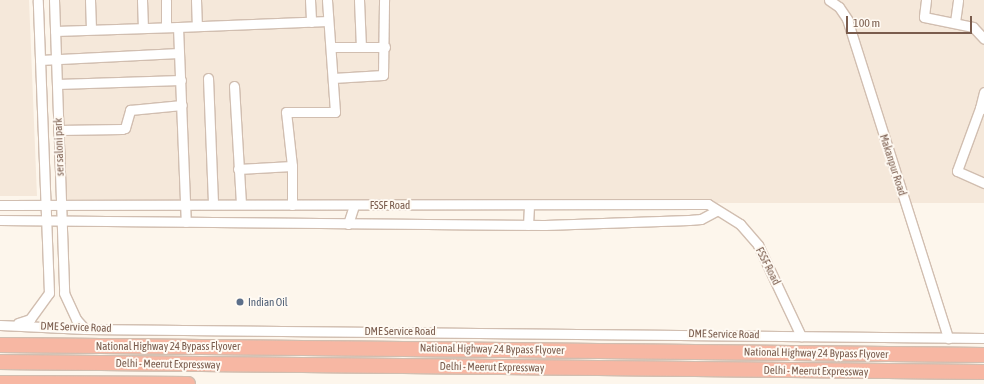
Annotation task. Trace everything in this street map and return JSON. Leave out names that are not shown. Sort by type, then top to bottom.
[{"type":"highway","name":"National Highway 24 Bypass Flyover","points":[[0,345],[984,355]]},
{"type":"highway","name":"Delhi - Meerut Expressway","points":[[0,362],[984,372]]},
{"type":"highway","name":"Delhi - Meerut Expressway","points":[[0,383],[188,384]]},
{"type":"street","points":[[13,325],[30,319],[49,293],[48,221],[46,205],[38,0]]},
{"type":"street","name":"ser saloni park","points":[[54,0],[64,293],[76,320],[85,329]]},
{"type":"street","points":[[90,0],[91,30]]},
{"type":"street","points":[[142,0],[143,28]]},
{"type":"street","points":[[166,0],[166,27]]},
{"type":"street","points":[[196,0],[197,26]]},
{"type":"street","points":[[310,0],[311,22]]},
{"type":"street","points":[[292,205],[292,166],[286,112],[336,112],[327,0]]},
{"type":"street","points":[[359,0],[361,47]]},
{"type":"street","points":[[333,78],[382,76],[386,47],[384,0]]},
{"type":"street","name":"Makanpur Road","points":[[828,0],[839,7],[847,19],[948,338]]},
{"type":"street","points":[[926,0],[924,17],[955,22],[973,27],[984,39]]},
{"type":"street","points":[[955,22],[958,0]]},
{"type":"street","points":[[55,31],[328,21]]},
{"type":"street","points":[[178,27],[186,222]]},
{"type":"street","points":[[331,47],[386,47]]},
{"type":"street","points":[[40,60],[180,52]]},
{"type":"street","points":[[208,78],[213,204]]},
{"type":"street","points":[[57,84],[181,80]]},
{"type":"street","points":[[234,86],[241,204]]},
{"type":"street","points":[[984,92],[980,122],[957,171],[984,183]]},
{"type":"street","points":[[58,130],[122,129],[125,128],[130,110],[182,105]]},
{"type":"street","points":[[238,169],[292,166]]},
{"type":"street","name":"FSSF Road","points":[[0,204],[708,204],[716,211],[740,224],[758,245],[801,336]]},
{"type":"street","points":[[348,224],[354,205]]},
{"type":"street","points":[[528,225],[529,205]]},
{"type":"street","name":"FSSF Road","points":[[0,220],[528,225],[688,220],[701,219],[716,211]]},
{"type":"street","name":"DME Service Road","points":[[0,325],[85,329],[984,338]]},
{"type":"shaded area","points":[[0,0],[29,0],[37,196],[0,196]]},
{"type":"shaded area","points":[[60,0],[984,0],[984,203],[60,203]]},
{"type":"place","name":"Indian Oil","points":[[240,302]]}]
